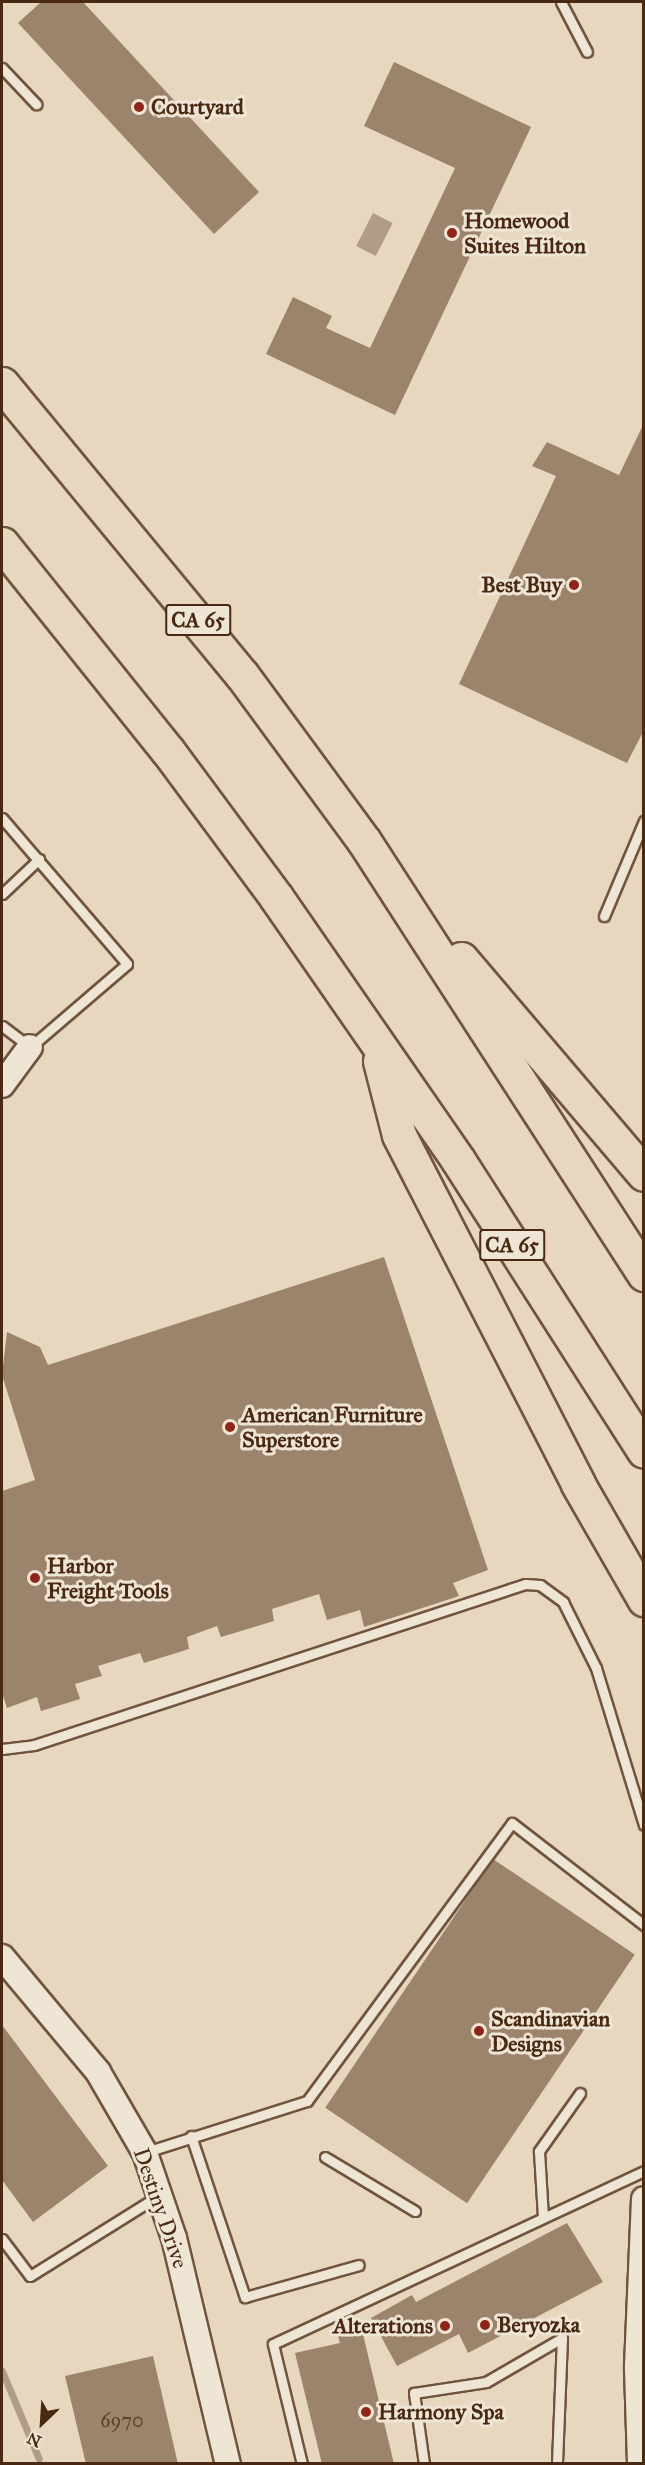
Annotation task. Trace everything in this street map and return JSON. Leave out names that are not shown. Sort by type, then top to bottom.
[{"type":"highway","name":"CA 65","points":[[2,384],[242,675],[382,866],[644,1274]]},
{"type":"highway","name":"CA 65","points":[[2,544],[168,751],[375,1042],[644,1451]]},
{"type":"highway","points":[[382,866],[644,1174]]},
{"type":"highway","points":[[375,1042],[399,1136],[578,1484],[644,1599]]},
{"type":"street","points":[[2,1085],[30,1047]]},
{"type":"street","name":"Destiny Drive","points":[[2,1957],[98,2072],[145,2152],[161,2195],[228,2463]]},
{"type":"street","points":[[640,2463],[644,2199]]},
{"type":"lane","points":[[561,2],[587,52]]},
{"type":"lane","points":[[2,68],[36,104]]},
{"type":"lane","points":[[2,818],[127,964],[30,1047],[2,1026]]},
{"type":"lane","points":[[604,916],[643,826]]},
{"type":"lane","points":[[2,894],[39,859]]},
{"type":"lane","points":[[2,1749],[34,1745],[525,1584],[540,1585],[563,1602],[596,1668],[643,1818]]},
{"type":"lane","points":[[145,2152],[307,2101],[512,1823],[644,1926]]},
{"type":"lane","points":[[543,2217],[539,2151],[580,2094]]},
{"type":"lane","points":[[191,2136],[245,2297],[359,2265]]},
{"type":"lane","points":[[325,2157],[415,2211]]},
{"type":"lane","points":[[302,2463],[273,2344],[644,2171]]},
{"type":"lane","points":[[2,2239],[30,2277],[161,2195]]},
{"type":"lane","points":[[424,2463],[414,2393],[486,2382],[562,2338],[557,2463]]},
{"type":"shaded area","points":[[373,213],[393,223],[376,256],[356,246]]},
{"type":"building","name":"Courtyard","points":[[41,2],[83,2],[259,192],[214,234],[18,23]]},
{"type":"building","name":"Homewood Suites Hilton","points":[[394,62],[531,127],[395,415],[266,354],[293,297],[332,316],[326,328],[370,348],[455,168],[364,126]]},
{"type":"building","name":"Best Buy","points":[[644,423],[644,730],[627,763],[459,684],[556,476],[532,466],[547,442],[619,475]]},
{"type":"building","name":"American Furniture Superstore","points":[[384,1257],[488,1570],[453,1583],[459,1596],[364,1627],[360,1610],[327,1620],[319,1594],[272,1609],[274,1621],[221,1637],[217,1626],[187,1637],[189,1649],[144,1663],[140,1653],[98,1666],[102,1676],[75,1684],[80,1699],[41,1711],[37,1697],[7,1708],[2,1693],[2,1491],[35,1480],[2,1375],[7,1332],[40,1347],[48,1365]]},
{"type":"building","name":"Scandinavian Designs","points":[[493,1859],[635,1955],[467,2203],[325,2108]]},
{"type":"building","points":[[2,2025],[108,2166],[33,2222],[2,2180]]},
{"type":"building","points":[[567,2223],[603,2282],[468,2353],[459,2334],[397,2366],[371,2318],[412,2295],[416,2302]]},
{"type":"building","points":[[362,2330],[394,2464],[322,2464],[295,2353],[340,2343],[338,2336]]},
{"type":"building","points":[[153,2356],[178,2464],[86,2464],[65,2376]]},
{"type":"waterway","points":[[2,2371],[39,2459]]},
{"type":"place","name":"Courtyard","points":[[139,107]]},
{"type":"place","name":"Homewood Suites Hilton","points":[[452,233]]},
{"type":"place","name":"Best Buy","points":[[574,585]]},
{"type":"place","name":"American Furniture Superstore","points":[[230,1427]]},
{"type":"place","name":"Harbor Freight Tools","points":[[35,1578]]},
{"type":"place","name":"Scandinavian Designs","points":[[479,2031]]},
{"type":"place","name":"Beryozka","points":[[485,2325]]},
{"type":"place","name":"Alterations","points":[[445,2326]]},
{"type":"place","name":"Harmony Spa","points":[[366,2412]]}]
